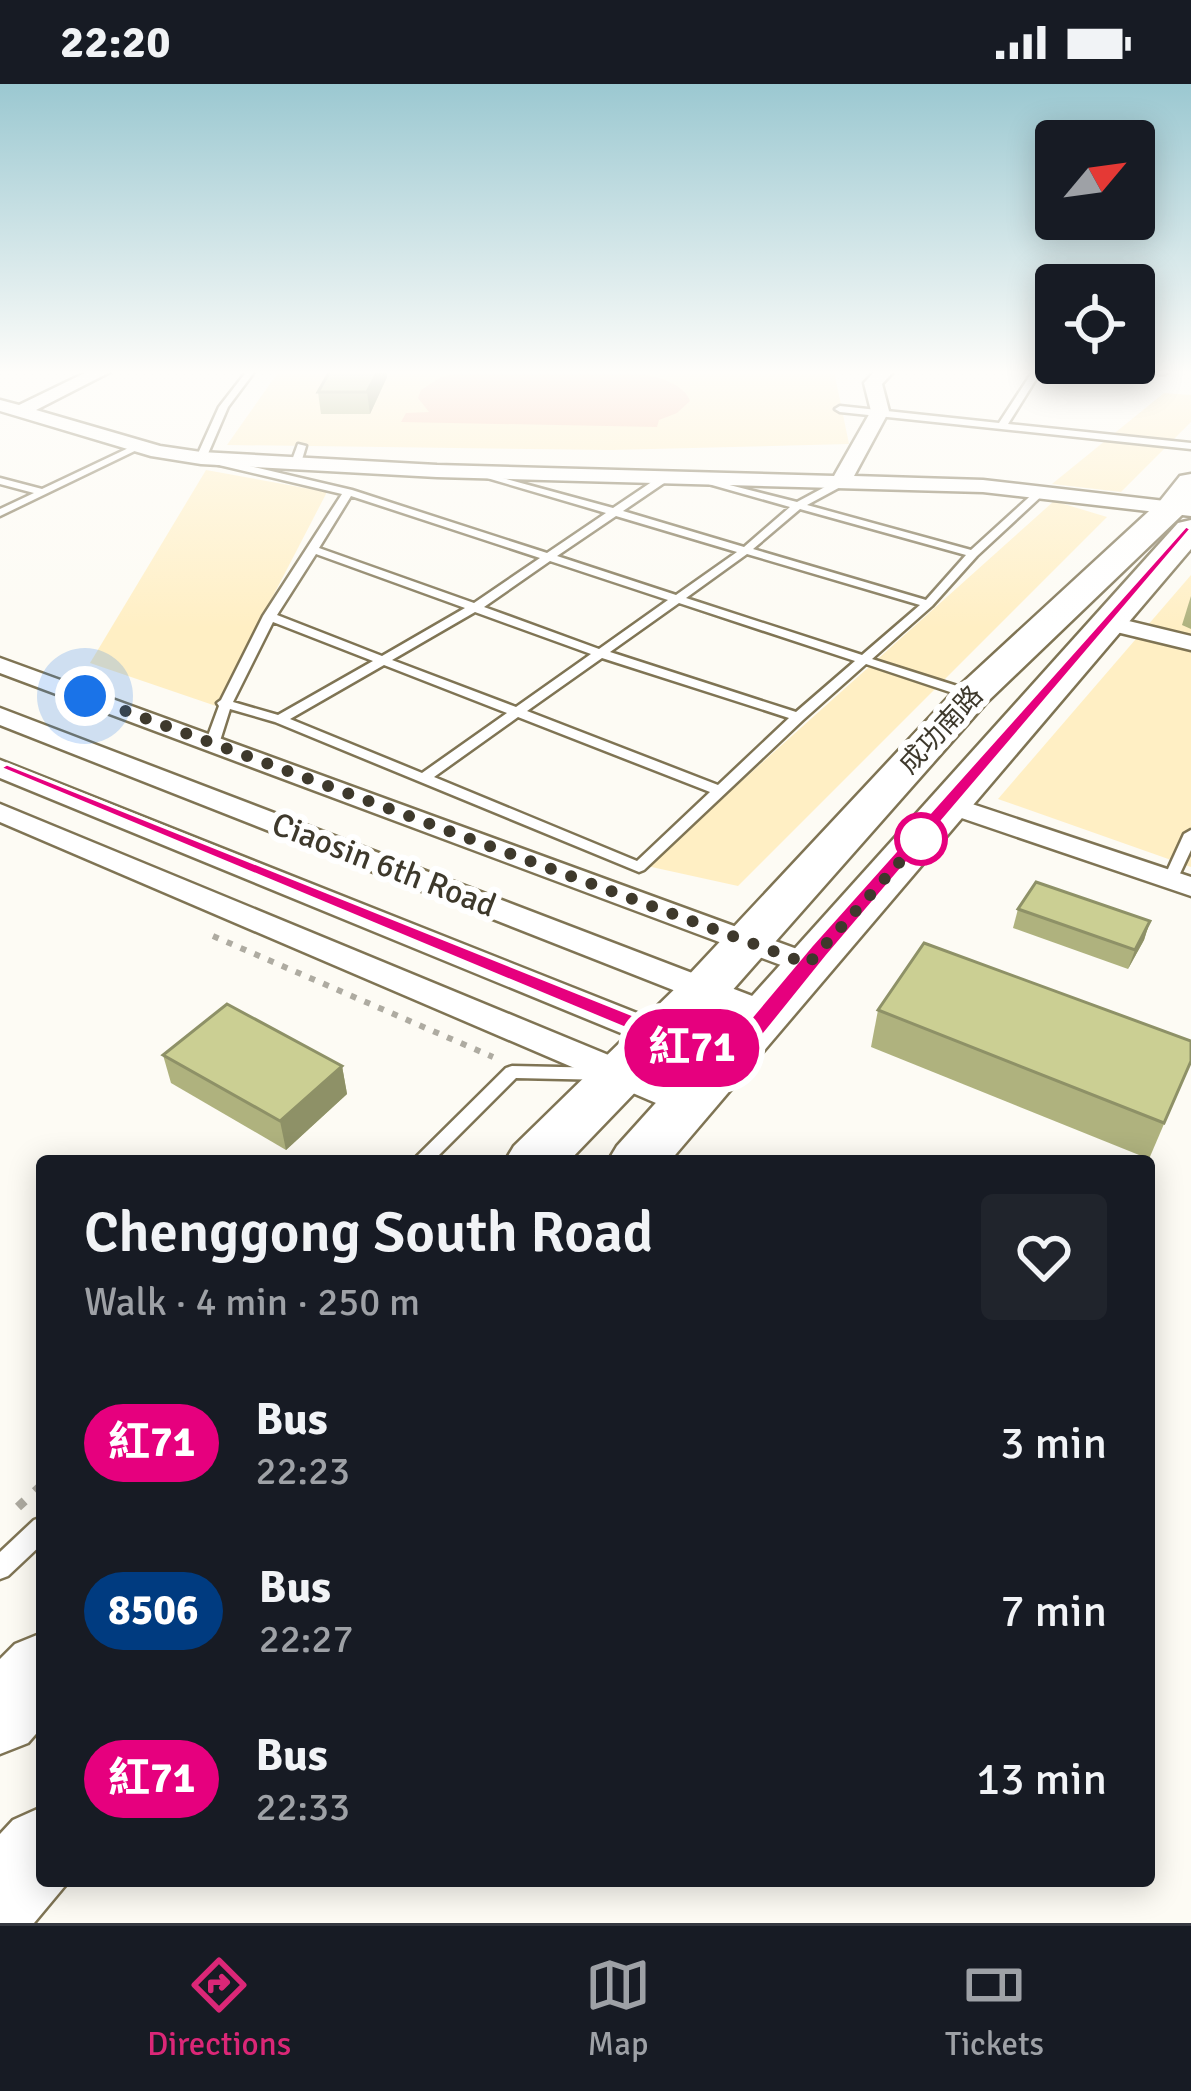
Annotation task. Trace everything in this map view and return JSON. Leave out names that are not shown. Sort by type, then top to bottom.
[{"type":"main road","name":"成功南路","points":[[642,1155],[728,1063],[808,964],[1108,623],[1186,507]]},
{"type":"main road","name":"成功南路","points":[[540,1155],[704,990],[972,695],[1186,507]]},
{"type":"main road","points":[[0,1715],[36,1677]]},
{"type":"main road","points":[[0,1898],[36,1856]]},
{"type":"street","points":[[195,457],[239,457]]},
{"type":"street","points":[[318,457],[475,471],[1041,491],[1186,507]]},
{"type":"street","points":[[840,483],[855,457]]},
{"type":"street","points":[[1108,623],[1191,643]]},
{"type":"street","name":"Ciaosin 6th Road","points":[[0,665],[808,964]]},
{"type":"street","name":"Ciaosin 6th Road","points":[[0,716],[769,1015]]},
{"type":"street","name":"Ciaosin 6th Road","points":[[0,768],[728,1063]]},
{"type":"street","points":[[951,805],[1181,884]]},
{"type":"street","points":[[0,812],[690,1103]]},
{"type":"lane","points":[[0,512],[117,457]]},
{"type":"lane","points":[[201,458],[348,492],[972,695]]},
{"type":"lane","points":[[475,471],[928,604]]},
{"type":"lane","points":[[280,719],[478,605],[615,511],[678,475],[973,554]]},
{"type":"lane","points":[[0,482],[42,492]]},
{"type":"lane","points":[[424,778],[673,597],[745,551],[797,506],[840,483]]},
{"type":"lane","points":[[223,703],[280,719],[639,867],[798,717],[928,604],[1041,491]]},
{"type":"lane","points":[[212,743],[223,703],[269,616],[348,492]]},
{"type":"lane","points":[[315,550],[478,605],[600,653],[798,717]]},
{"type":"lane","points":[[269,616],[720,791]]},
{"type":"lane","points":[[1181,884],[1191,834]]},
{"type":"lane","points":[[427,1155],[512,1072],[621,1074]]},
{"type":"lane","points":[[0,1568],[36,1534]]},
{"type":"path","points":[[194,928],[497,1059]]},
{"type":"shaded area","points":[[1085,457],[1156,457],[1121,492],[1052,484]]},
{"type":"shaded area","points":[[206,470],[327,492],[216,706],[90,663]]},
{"type":"shaded area","points":[[1054,501],[1107,517],[738,886],[647,866]]},
{"type":"shaded area","points":[[1191,575],[1191,867],[998,799]]},
{"type":"building","points":[[1036,882],[1150,921],[1135,950],[1018,909]]},
{"type":"building","points":[[924,943],[1191,1041],[1191,1061],[1164,1123],[878,1010]]},
{"type":"building","points":[[227,1004],[342,1066],[280,1121],[163,1055]]},
{"type":"bus line","name":"紅71","points":[[0,768],[728,1063],[819,951],[1191,529]]},
{"type":"route","points":[[85,696],[808,964],[925,834],[921,839]]}]
